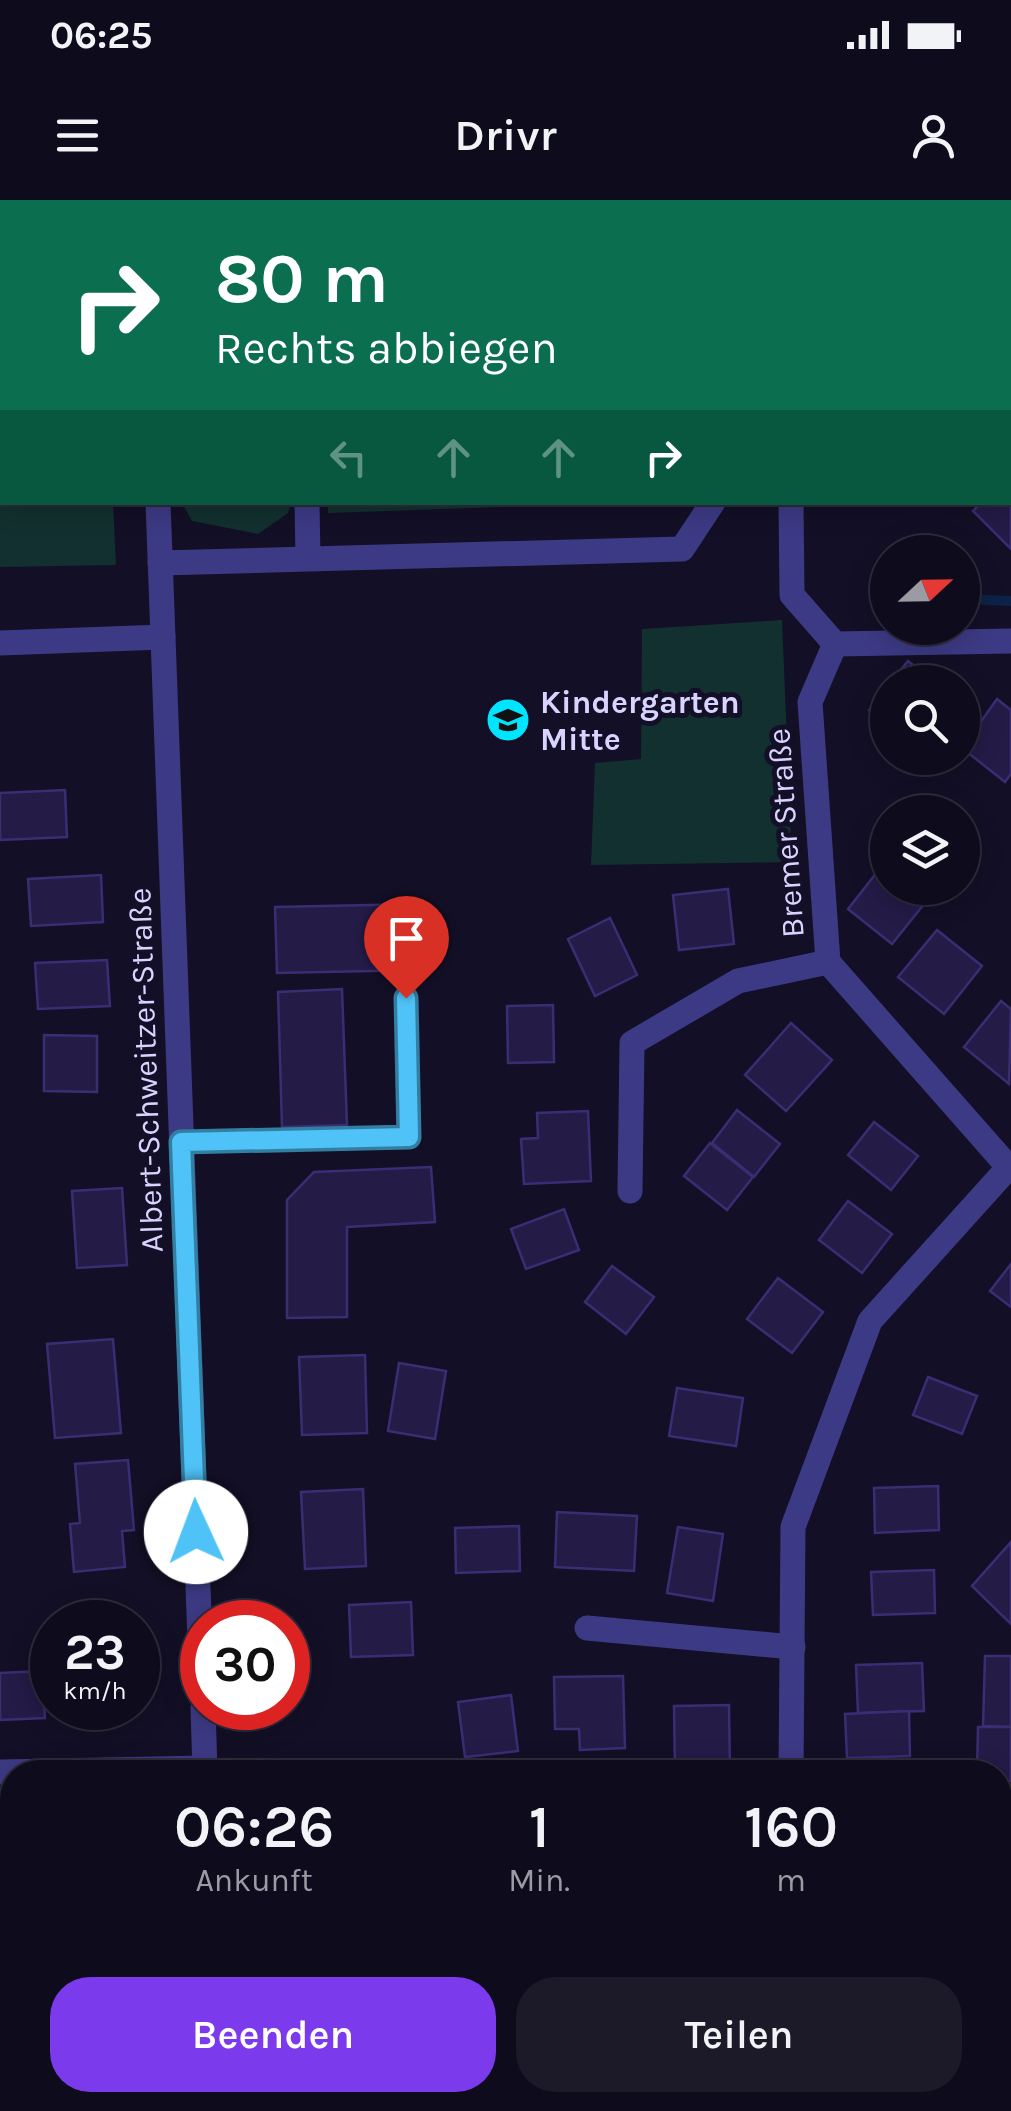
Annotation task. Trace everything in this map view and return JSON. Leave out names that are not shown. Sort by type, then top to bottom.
[{"type":"street","name":"Albert-Schweitzer-Straße","points":[[158,505],[198,1600]]},
{"type":"street","points":[[306,505],[308,558]]},
{"type":"street","points":[[160,563],[682,549],[710,505]]},
{"type":"street","points":[[791,505],[792,595],[835,644],[1011,640]]},
{"type":"street","points":[[0,643],[163,637]]},
{"type":"street","name":"Bremer Straße","points":[[835,644],[810,702],[828,962],[1009,1169]]},
{"type":"street","name":"Bremer Straße","points":[[630,1191],[632,1043],[738,981],[828,962]]},
{"type":"street","points":[[791,1760],[793,1527],[870,1321],[1009,1169]]},
{"type":"street","points":[[587,1628],[794,1647]]},
{"type":"street","points":[[204,1730],[205,1760]]},
{"type":"lane","points":[[181,1142],[409,1137],[406,998]]},
{"type":"green space","points":[[0,505],[113,505],[116,565],[0,567]]},
{"type":"green space","points":[[183,505],[290,505],[288,513],[258,534],[192,521]]},
{"type":"green space","points":[[328,505],[560,505],[328,513]]},
{"type":"green space","points":[[782,620],[792,862],[591,865],[595,763],[641,759],[642,629]]},
{"type":"building","points":[[979,505],[1011,505],[1011,549],[973,511]]},
{"type":"building","points":[[997,699],[1011,710],[1011,774],[1005,782],[980,762],[980,723]]},
{"type":"building","points":[[65,790],[67,837],[0,840],[0,793]]},
{"type":"building","points":[[101,875],[103,922],[31,926],[28,879]]},
{"type":"building","points":[[870,881],[870,905],[923,905],[892,944],[848,909]]},
{"type":"building","points":[[728,889],[734,944],[679,950],[673,895]]},
{"type":"building","points":[[418,904],[420,970],[277,973],[275,907]]},
{"type":"building","points":[[610,918],[637,975],[595,996],[568,939]]},
{"type":"building","points":[[937,930],[982,966],[944,1014],[898,977]]},
{"type":"building","points":[[107,960],[110,1006],[38,1009],[35,963]]},
{"type":"building","points":[[342,989],[347,1125],[282,1127],[278,992]]},
{"type":"building","points":[[1001,1001],[1011,1009],[1009,1084],[964,1047]]},
{"type":"building","points":[[553,1005],[554,1062],[508,1063],[507,1006]]},
{"type":"building","points":[[791,1023],[832,1060],[786,1111],[745,1075]]},
{"type":"building","points":[[44,1035],[97,1036],[97,1092],[44,1091]]},
{"type":"building","points":[[737,1110],[780,1144],[754,1177],[712,1143]]},
{"type":"building","points":[[588,1111],[591,1181],[524,1184],[521,1139],[538,1138],[537,1113]]},
{"type":"building","points":[[874,1122],[918,1156],[891,1190],[848,1155]]},
{"type":"building","points":[[710,1143],[753,1177],[727,1210],[684,1176]]},
{"type":"building","points":[[431,1167],[435,1222],[347,1227],[347,1317],[287,1318],[287,1200],[314,1172]]},
{"type":"building","points":[[122,1188],[127,1265],[77,1268],[72,1191]]},
{"type":"building","points":[[848,1201],[892,1234],[862,1273],[819,1240]]},
{"type":"building","points":[[564,1209],[579,1250],[526,1269],[511,1229]]},
{"type":"building","points":[[1011,1264],[1011,1307],[990,1291]]},
{"type":"building","points":[[612,1266],[654,1297],[626,1334],[585,1302]]},
{"type":"building","points":[[778,1278],[823,1312],[792,1353],[747,1319]]},
{"type":"building","points":[[113,1339],[121,1433],[55,1438],[47,1344]]},
{"type":"building","points":[[365,1355],[367,1433],[302,1435],[299,1357]]},
{"type":"building","points":[[399,1363],[446,1371],[435,1439],[388,1431]]},
{"type":"building","points":[[928,1377],[977,1396],[962,1434],[913,1415]]},
{"type":"building","points":[[677,1388],[743,1398],[736,1446],[669,1436]]},
{"type":"building","points":[[128,1460],[134,1530],[122,1531],[125,1567],[74,1572],[70,1524],[80,1523],[75,1464]]},
{"type":"building","points":[[938,1486],[939,1530],[875,1533],[874,1488]]},
{"type":"building","points":[[363,1489],[366,1566],[305,1569],[301,1492]]},
{"type":"building","points":[[557,1512],[637,1516],[634,1571],[555,1567]]},
{"type":"building","points":[[519,1526],[520,1571],[456,1573],[455,1528]]},
{"type":"building","points":[[678,1527],[723,1534],[713,1601],[667,1593]]},
{"type":"building","points":[[1011,1542],[1011,1624],[972,1586]]},
{"type":"building","points":[[934,1570],[935,1613],[873,1615],[871,1572]]},
{"type":"building","points":[[411,1602],[413,1655],[351,1657],[349,1605]]},
{"type":"building","points":[[985,1656],[1011,1656],[1011,1727],[983,1726]]},
{"type":"building","points":[[922,1663],[924,1711],[858,1713],[856,1665]]},
{"type":"building","points":[[30,1672],[30,1719],[0,1720],[0,1673]]},
{"type":"building","points":[[623,1676],[625,1748],[580,1750],[579,1729],[555,1729],[554,1677]]},
{"type":"building","points":[[511,1695],[518,1751],[465,1757],[458,1702]]},
{"type":"building","points":[[729,1705],[730,1760],[675,1760],[674,1706]]},
{"type":"building","points":[[909,1711],[910,1756],[847,1758],[845,1714]]},
{"type":"building","points":[[978,1727],[1011,1727],[1011,1760],[977,1760]]},
{"type":"waterway","points":[[980,600],[1011,601]]},
{"type":"place","name":"Kindergarten Mitte","points":[[508,720]]},
{"type":"route","points":[[196,1532],[181,1142],[409,1137],[406,998]]}]
